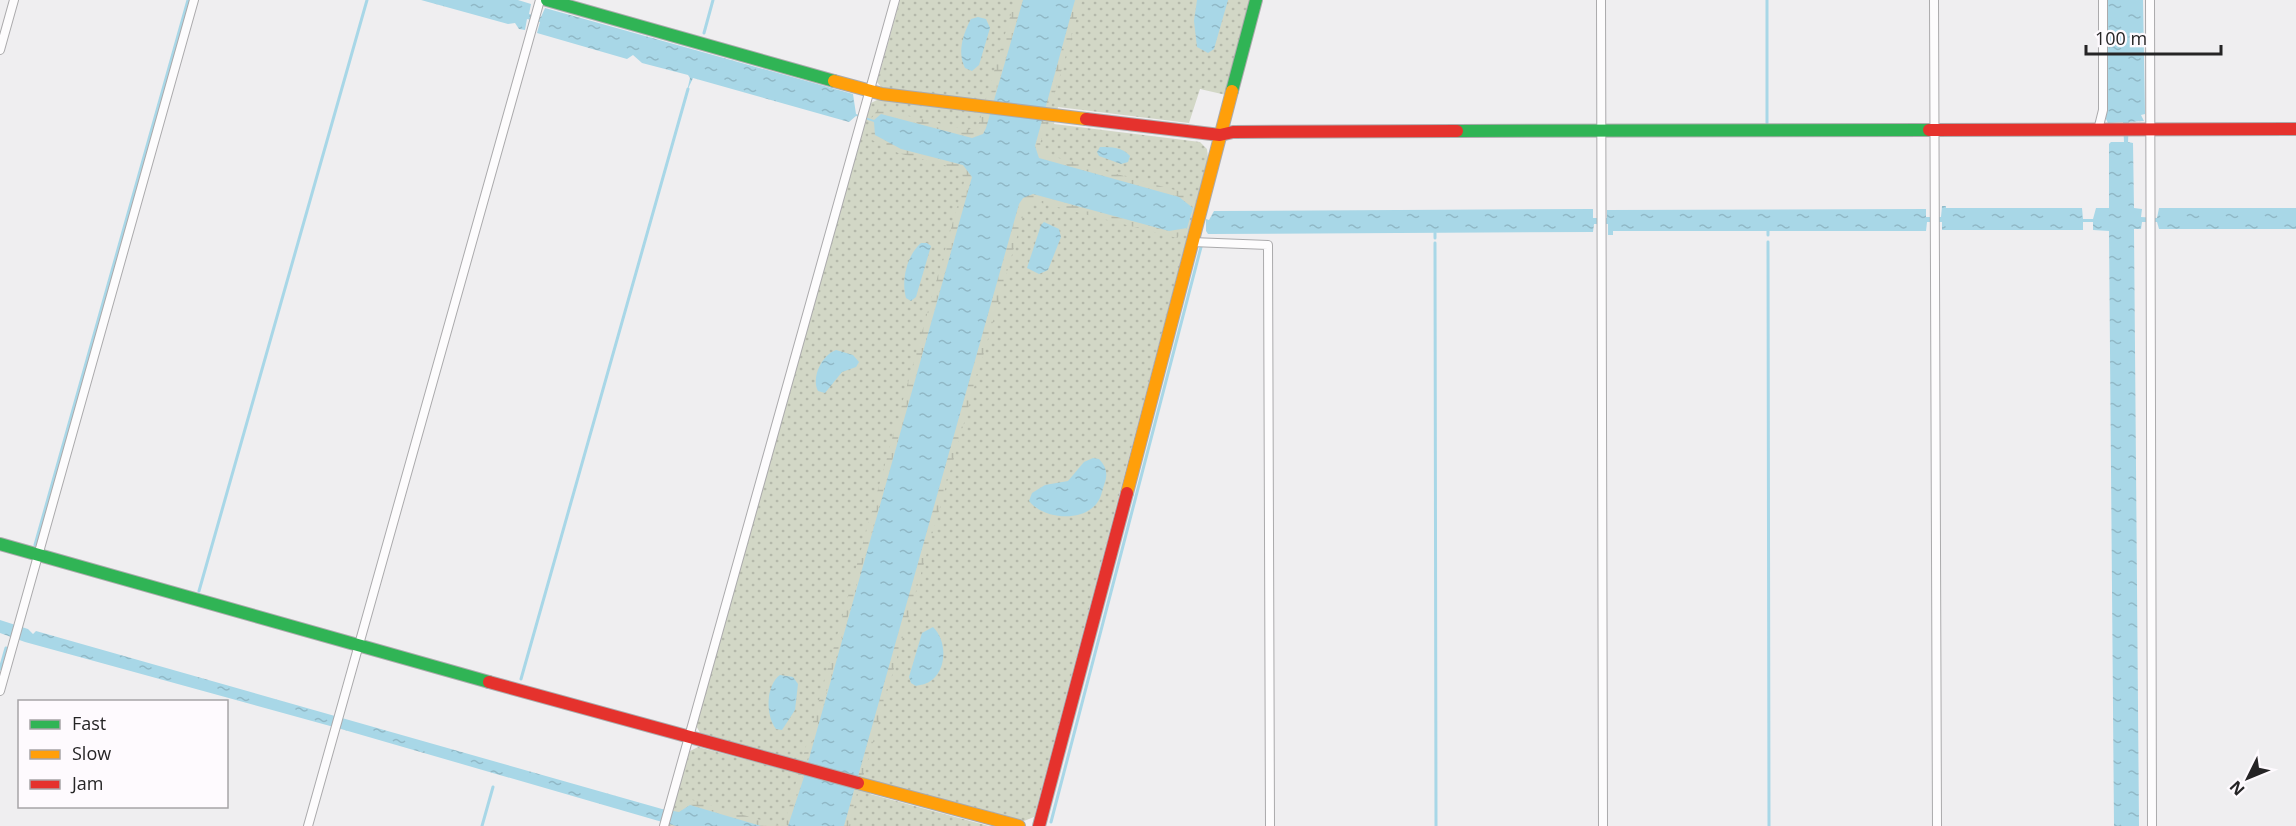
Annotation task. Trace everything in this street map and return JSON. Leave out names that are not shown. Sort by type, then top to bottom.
[{"type":"street","points":[[0,50],[14,0]]},
{"type":"street","points":[[0,691],[195,0]]},
{"type":"street","points":[[308,826],[540,0]]},
{"type":"street","points":[[546,0],[870,91],[1220,135],[1233,132],[2296,129]]},
{"type":"street","points":[[664,825],[895,0]]},
{"type":"street","points":[[1039,826],[1256,0]]},
{"type":"street","points":[[1600,0],[1603,826]]},
{"type":"street","points":[[1934,0],[1937,826]]},
{"type":"street","points":[[2098,130],[2103,110],[2103,0]]},
{"type":"street","points":[[2150,0],[2152,826]]},
{"type":"street","points":[[1192,242],[1268,245],[1270,826]]},
{"type":"street","points":[[0,544],[689,738],[1019,826]]},
{"type":"green space","points":[[900,0],[1251,0],[1226,95],[1200,89],[1189,123],[1058,107],[1054,124],[1200,142],[1207,149],[1208,158],[1034,817],[1024,821],[873,781],[870,794],[989,826],[667,826],[688,752],[698,747],[786,770],[702,736],[695,724],[860,138],[871,103],[879,99],[882,88],[877,82]]},
{"type":"green space","points":[[1015,0],[1023,0],[983,134],[972,138],[881,114],[875,120],[871,119],[878,109],[968,130],[978,126]]},
{"type":"green space","points":[[1075,0],[1082,0],[1040,144],[1044,154],[1182,192],[1193,208],[1179,197],[1039,158],[1035,146]]},
{"type":"green space","points":[[870,121],[874,122],[876,135],[901,149],[963,165],[972,177],[789,825],[761,826],[690,805],[679,812],[679,805],[689,799],[778,825],[786,818],[964,182],[962,173],[955,168],[898,153],[868,138]]},
{"type":"green space","points":[[1032,194],[1169,231],[1187,228],[1177,238],[1038,202],[1030,203],[1025,209],[849,826],[844,826],[1019,204],[1023,198]]},
{"type":"water","points":[[421,0],[518,0],[531,4],[529,14],[541,17],[545,8],[853,94],[856,114],[874,120],[881,114],[972,138],[983,134],[986,128],[1023,0],[1075,0],[1035,146],[1039,158],[1179,197],[1193,208],[1187,228],[1169,231],[1033,194],[1023,198],[1019,204],[844,826],[788,826],[803,780],[972,177],[963,165],[901,149],[875,135],[874,122],[856,116],[849,122],[693,78],[687,91],[690,78],[688,75],[642,63],[633,55],[627,59],[537,33],[540,22],[527,19],[525,30],[519,29],[515,23],[508,24]]},
{"type":"water","points":[[1197,0],[1228,0],[1214,49],[1208,53],[1197,47],[1194,21]]},
{"type":"water","points":[[2106,0],[2143,0],[2145,114],[2141,115],[2144,121],[2129,122],[2128,142],[2133,143],[2134,208],[2142,209],[2141,217],[2157,218],[2159,208],[2296,208],[2296,229],[2159,229],[2157,222],[2142,222],[2141,229],[2134,229],[2139,826],[2114,826],[2109,231],[2093,230],[2093,222],[2083,222],[2083,230],[1942,230],[1942,222],[1927,222],[1926,231],[1613,231],[1613,235],[1608,235],[1608,224],[1594,224],[1593,232],[1208,234],[1206,231],[1206,219],[1209,220],[1214,211],[1593,209],[1593,218],[1607,218],[1607,210],[1926,209],[1926,217],[1941,217],[1942,206],[1946,206],[1946,208],[2082,208],[2083,219],[2093,219],[2096,208],[2109,208],[2109,144],[2124,142],[2123,122],[2108,123],[2105,117]]},
{"type":"water","points":[[978,17],[986,19],[990,28],[979,65],[972,71],[965,68],[961,49],[963,37],[971,19]]},
{"type":"water","points":[[1100,147],[1113,147],[1124,151],[1130,156],[1128,162],[1121,164],[1099,156],[1097,152]]},
{"type":"water","points":[[1044,222],[1059,229],[1061,237],[1048,270],[1039,274],[1027,268]]},
{"type":"water","points":[[921,243],[931,246],[916,297],[911,301],[906,298],[904,284],[906,268],[912,254]]},
{"type":"water","points":[[836,350],[853,355],[859,362],[856,367],[842,372],[825,393],[818,391],[816,379],[819,367],[826,357]]},
{"type":"water","points":[[1093,458],[1102,462],[1106,474],[1100,499],[1090,509],[1073,516],[1053,515],[1043,512],[1029,501],[1032,493],[1045,485],[1068,481],[1084,462]]},
{"type":"water","points":[[0,620],[28,629],[33,634],[36,631],[662,809],[679,812],[690,805],[761,826],[676,826],[341,729],[25,642],[0,633]]},
{"type":"water","points":[[933,627],[943,647],[940,671],[928,683],[916,686],[911,683],[909,677],[922,633]]},
{"type":"water","points":[[780,675],[793,677],[798,684],[795,710],[782,730],[776,729],[772,723],[769,708],[772,686]]},
{"type":"waterway","points":[[35,545],[188,0]]},
{"type":"waterway","points":[[199,591],[367,0]]},
{"type":"waterway","points":[[704,33],[713,0]]},
{"type":"waterway","points":[[1767,0],[1767,123]]},
{"type":"waterway","points":[[521,679],[688,89]]},
{"type":"waterway","points":[[1435,233],[1435,238]]},
{"type":"waterway","points":[[1768,242],[1769,826]]},
{"type":"waterway","points":[[1435,243],[1436,826]]},
{"type":"waterway","points":[[1051,822],[1201,247]]},
{"type":"waterway","points":[[0,669],[6,648]]},
{"type":"waterway","points":[[482,826],[493,787]]},
{"type":"traffic: fast","points":[[547,0],[834,81]]},
{"type":"traffic: fast","points":[[1232,91],[1256,0]]},
{"type":"traffic: fast","points":[[1457,131],[1929,130]]},
{"type":"traffic: fast","points":[[0,544],[489,682]]},
{"type":"traffic: slow","points":[[834,81],[882,94],[1086,119]]},
{"type":"traffic: slow","points":[[1127,493],[1232,91]]},
{"type":"traffic: slow","points":[[858,783],[1019,826]]},
{"type":"traffic: jam","points":[[1086,119],[1220,135],[1233,132],[1457,131]]},
{"type":"traffic: jam","points":[[1929,130],[2296,129]]},
{"type":"traffic: jam","points":[[1039,826],[1127,493]]},
{"type":"traffic: jam","points":[[489,682],[858,783]]}]
